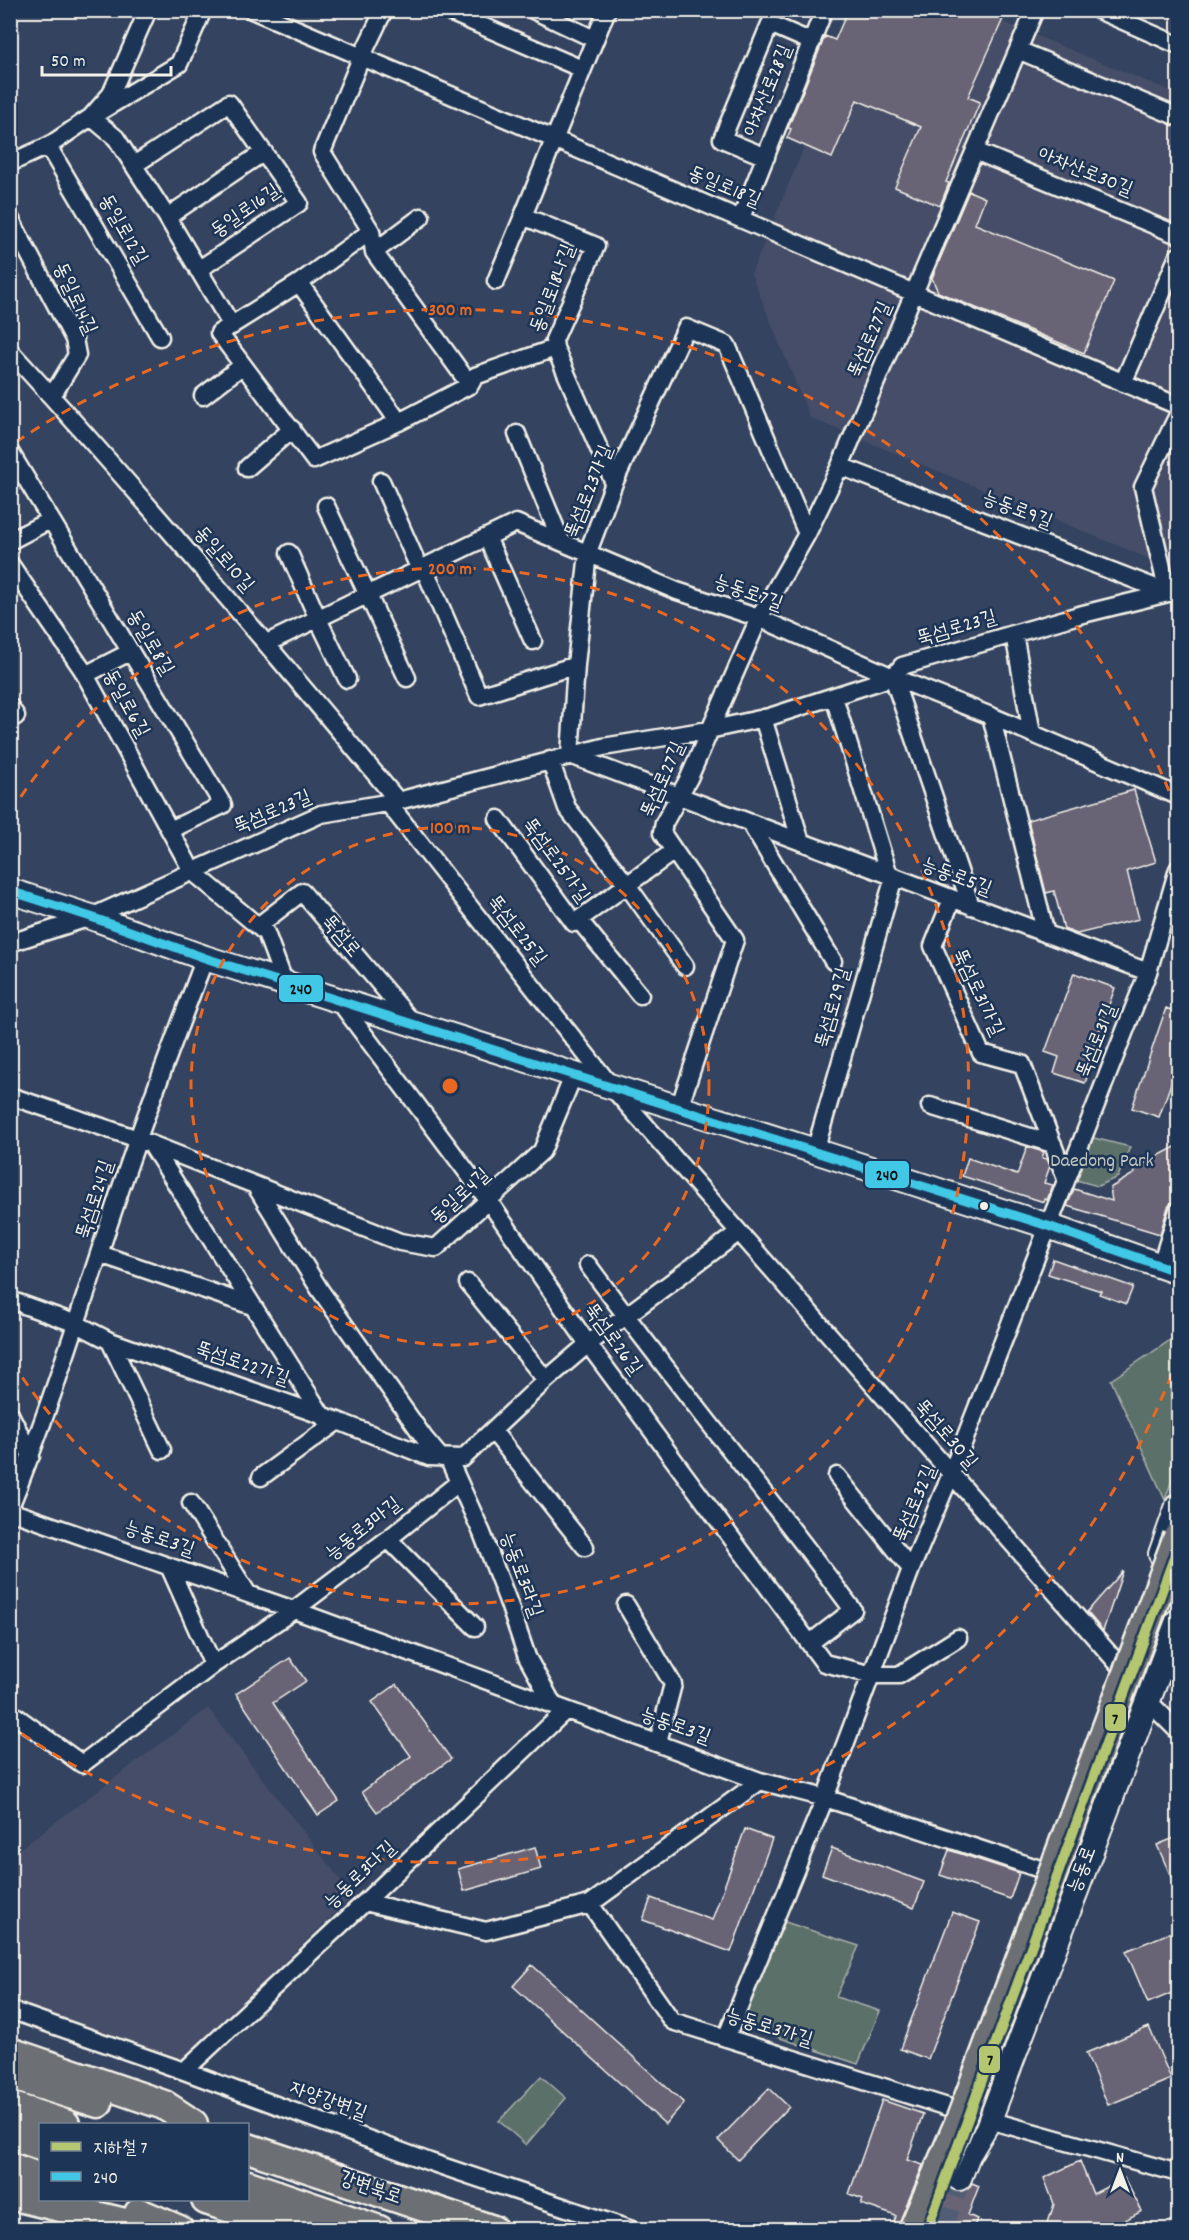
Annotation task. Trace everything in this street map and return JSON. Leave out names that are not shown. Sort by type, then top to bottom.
[{"type":"highway","points":[[913,2229],[962,2116],[1179,1537]]},
{"type":"highway","points":[[933,2229],[1179,1569]]},
{"type":"highway","points":[[10,2052],[164,2105],[191,2123]]},
{"type":"highway","points":[[10,2075],[166,2123]]},
{"type":"highway","points":[[10,2106],[62,2123]]},
{"type":"highway","points":[[10,2135],[39,2145]]},
{"type":"highway","name":"강변북로","points":[[249,2148],[493,2229]]},
{"type":"highway","points":[[10,2167],[39,2178]]},
{"type":"highway","points":[[249,2185],[380,2229]]},
{"type":"highway","points":[[10,2197],[88,2229]]},
{"type":"highway","points":[[10,2197],[154,2229]]},
{"type":"highway","points":[[105,2201],[179,2229]]},
{"type":"highway","points":[[212,2201],[298,2229]]},
{"type":"main road","points":[[10,891],[205,958],[815,1151],[1047,1226],[1170,1269]]},
{"type":"main road","name":"능동로","points":[[1179,1506],[960,2109],[951,2148],[951,2175],[968,2155],[989,2120],[1179,1621]]},
{"type":"street","points":[[91,117],[111,94],[148,10]]},
{"type":"street","points":[[10,163],[48,146],[179,63],[203,10]]},
{"type":"street","name":"동일로18길","points":[[252,10],[553,141],[741,218],[1179,406]]},
{"type":"street","points":[[384,10],[361,58],[322,152],[370,231],[374,252],[470,385]]},
{"type":"street","points":[[445,10],[582,69]]},
{"type":"street","points":[[533,10],[594,39]]},
{"type":"street","points":[[496,281],[607,10]]},
{"type":"street","name":"아차산로28길","points":[[741,218],[824,10]]},
{"type":"street","points":[[915,294],[1035,10]]},
{"type":"street","points":[[1098,10],[1117,14],[1177,40]]},
{"type":"street","name":"아차산로28길","points":[[766,157],[722,139],[770,24],[812,42]]},
{"type":"street","points":[[1018,50],[1179,117]]},
{"type":"street","name":"동일로16길","points":[[134,165],[229,103],[299,204],[198,270]]},
{"type":"street","points":[[91,117],[116,138],[167,217],[232,326]]},
{"type":"street","name":"동일로12길","points":[[48,146],[160,337]]},
{"type":"street","name":"아차산로30길","points":[[975,151],[1179,235]]},
{"type":"street","name":"동일로16길","points":[[167,217],[264,152]]},
{"type":"street","name":"동일로18나길","points":[[523,216],[596,246],[554,340],[555,348],[614,483]]},
{"type":"street","points":[[374,252],[421,217]]},
{"type":"street","name":"동일로14길","points":[[10,218],[74,339],[77,355],[52,396]]},
{"type":"street","points":[[370,231],[299,282],[219,333],[314,460],[399,422],[470,385],[475,376],[555,348]]},
{"type":"street","points":[[1123,382],[1179,256]]},
{"type":"street","points":[[299,282],[399,422]]},
{"type":"street","name":"뚝섬로27길","points":[[679,1108],[735,940],[662,833],[664,823],[689,778],[759,618],[807,534],[840,466],[915,294]]},
{"type":"street","name":"뚝섬로23가길","points":[[570,755],[576,665],[588,552],[614,483],[686,328],[727,345],[807,534]]},
{"type":"street","name":"동일로10길","points":[[10,351],[52,396],[267,644],[393,802]]},
{"type":"street","points":[[203,396],[243,365]]},
{"type":"street","points":[[1175,592],[1143,487],[1179,415]]},
{"type":"street","points":[[247,468],[292,429]]},
{"type":"street","points":[[517,434],[561,541]]},
{"type":"street","name":"동일로8길","points":[[10,452],[223,805],[170,830]]},
{"type":"street","name":"능동로9길","points":[[840,466],[1175,592]]},
{"type":"street","points":[[381,480],[479,696],[576,665]]},
{"type":"street","points":[[326,506],[407,678]]},
{"type":"street","points":[[10,541],[50,520]]},
{"type":"street","name":"능동로7길","points":[[267,644],[516,523],[677,591],[759,618],[893,677],[1179,795]]},
{"type":"street","points":[[487,537],[533,641]]},
{"type":"street","points":[[289,553],[347,679]]},
{"type":"street","name":"동일로6길","points":[[10,564],[85,675],[192,871]]},
{"type":"street","name":"뚝섬로23길","points":[[91,917],[321,814],[393,802],[603,747],[709,730],[763,718],[893,677],[902,666],[1079,615],[1175,592]]},
{"type":"street","points":[[1014,634],[1032,734]]},
{"type":"street","points":[[85,675],[130,651]]},
{"type":"street","points":[[893,677],[971,906]]},
{"type":"street","points":[[834,697],[891,876]]},
{"type":"street","points":[[10,707],[16,716],[10,719]]},
{"type":"street","points":[[992,716],[1046,934]]},
{"type":"street","points":[[763,718],[801,842]]},
{"type":"street","name":"능동로5길","points":[[570,755],[1148,972]]},
{"type":"street","points":[[550,760],[567,808],[627,885],[685,966]]},
{"type":"street","name":"뚝섬로25길","points":[[393,802],[610,1085]]},
{"type":"street","name":"뚝섬로25가길","points":[[498,819],[574,923],[675,851]]},
{"type":"street","points":[[750,822],[833,961]]},
{"type":"street","name":"뚝섬로31길","points":[[1047,1226],[1148,972],[1179,869]]},
{"type":"street","points":[[192,871],[266,933],[285,984]]},
{"type":"street","name":"뚝섬로29길","points":[[815,1151],[891,876]]},
{"type":"street","name":"뚝섬로","points":[[258,926],[302,892],[414,1024]]},
{"type":"street","name":"뚝섬로31가길","points":[[952,899],[933,946],[981,1053],[1022,1064],[1066,1179]]},
{"type":"street","points":[[10,943],[91,917]]},
{"type":"street","name":"뚝섬로25가길","points":[[579,920],[640,995]]},
{"type":"street","name":"뚝섬로24길","points":[[10,1509],[31,1456],[100,1254],[144,1142],[205,958]]},
{"type":"street","name":"뚝섬로26길","points":[[339,1001],[488,1200],[588,1344],[824,1663],[873,1675],[899,1675],[958,1638]]},
{"type":"street","name":"동일로4길","points":[[10,1096],[144,1142],[400,1242],[436,1248],[542,1151],[574,1074]]},
{"type":"street","name":"뚝섬로30길","points":[[610,1085],[1120,1666]]},
{"type":"street","points":[[930,1106],[1053,1144]]},
{"type":"street","points":[[144,1142],[330,1419],[261,1478]]},
{"type":"street","points":[[255,1185],[320,1290],[425,1439],[451,1458],[493,1431],[546,1380],[588,1344],[739,1232]]},
{"type":"street","points":[[1170,1269],[1179,1211]]},
{"type":"street","name":"뚝섬로32길","points":[[726,2038],[825,1798],[911,1569],[951,1474],[1047,1226]]},
{"type":"street","points":[[100,1254],[252,1306]]},
{"type":"street","points":[[588,1265],[787,1520],[853,1610],[810,1643]]},
{"type":"street","points":[[468,1283],[546,1380]]},
{"type":"street","name":"뚝섬로22가길","points":[[10,1300],[77,1324],[110,1341],[330,1419],[429,1457],[451,1458]]},
{"type":"street","points":[[110,1341],[162,1450]]},
{"type":"street","points":[[10,1414],[31,1456]]},
{"type":"street","points":[[493,1431],[585,1547]]},
{"type":"street","name":"능동로3라길","points":[[451,1458],[458,1483],[482,1533],[510,1604],[527,1657],[559,1708]]},
{"type":"street","points":[[837,1476],[911,1569]]},
{"type":"street","name":"능동로3마길","points":[[294,1610],[458,1483]]},
{"type":"street","points":[[191,1503],[248,1594]]},
{"type":"street","name":"능동로3길","points":[[10,1509],[658,1742],[760,1781],[825,1798],[1046,1871]]},
{"type":"street","points":[[388,1539],[475,1628]]},
{"type":"street","points":[[169,1566],[213,1665]]},
{"type":"street","points":[[626,1605],[673,1684],[658,1742]]},
{"type":"street","points":[[10,1712],[82,1764],[213,1665],[294,1610]]},
{"type":"street","points":[[1147,1700],[1179,1731]]},
{"type":"street","name":"능동로3다길","points":[[184,2071],[365,1902],[559,1708]]},
{"type":"street","points":[[365,1902],[486,1931],[590,1904],[760,1781]]},
{"type":"street","name":"능동로3가길","points":[[590,1904],[672,2021],[960,2109],[989,2120],[1179,2174]]},
{"type":"street","name":"자양강변길","points":[[10,2010],[184,2071],[430,2162],[632,2229]]},
{"type":"shaded area","points":[[861,11],[977,11],[1178,94],[1178,558],[1174,569],[810,418],[751,274]]},
{"type":"shaded area","points":[[208,1708],[353,1896],[175,2067],[11,2015],[11,1860],[18,1850]]},
{"type":"green space","name":"Daedong Park","points":[[1090,1137],[1130,1147],[1118,1177],[1098,1186],[1072,1179]]},
{"type":"green space","points":[[1178,1335],[1178,1462],[1165,1500],[1111,1380]]},
{"type":"green space","points":[[785,1922],[859,1946],[836,1997],[880,2011],[858,2064],[738,2024]]},
{"type":"green space","points":[[541,2076],[566,2098],[526,2145],[499,2121]]},
{"type":"building","points":[[848,10],[1007,10],[968,97],[980,102],[946,182],[949,183],[940,206],[895,187],[921,127],[857,100],[832,158],[787,138],[791,129],[788,128],[825,36],[835,40]]},
{"type":"building","points":[[969,191],[985,198],[975,224],[1114,281],[1084,353],[938,292],[932,278]]},
{"type":"building","points":[[1134,790],[1156,862],[1127,871],[1139,919],[1077,934],[1064,929],[1054,891],[1046,893],[1028,820]]},
{"type":"building","points":[[1074,973],[1115,988],[1093,1049],[1096,1050],[1085,1083],[1054,1073],[1059,1057],[1045,1052]]},
{"type":"building","points":[[1166,1008],[1179,1013],[1179,1061],[1159,1117],[1132,1108]]},
{"type":"building","points":[[1179,1145],[1179,1201],[1171,1203],[1168,1207],[1160,1234],[1067,1206],[1074,1189],[1112,1201],[1110,1188],[1135,1173],[1133,1169]]},
{"type":"building","points":[[1027,1147],[1044,1152],[1042,1158],[1047,1159],[1050,1166],[1044,1183],[1053,1185],[1044,1202],[962,1176],[968,1158],[1017,1175]]},
{"type":"building","points":[[1053,1259],[1133,1287],[1126,1304],[1099,1294],[1101,1291],[1048,1274]]},
{"type":"building","points":[[1123,1571],[1103,1631],[1087,1612]]},
{"type":"building","points":[[290,1658],[306,1681],[273,1703],[339,1801],[318,1815],[236,1694]]},
{"type":"building","points":[[397,1684],[451,1759],[377,1812],[362,1792],[411,1756],[372,1702]]},
{"type":"building","points":[[745,1829],[772,1839],[731,1952],[643,1920],[651,1898],[712,1920]]},
{"type":"building","points":[[1179,1836],[1179,1895],[1157,1845]]},
{"type":"building","points":[[535,1847],[541,1869],[464,1891],[458,1869]]},
{"type":"building","points":[[832,1848],[924,1882],[914,1908],[822,1874]]},
{"type":"building","points":[[949,1850],[1019,1873],[1010,1899],[940,1875]]},
{"type":"building","points":[[952,1912],[980,1922],[928,2059],[900,2049]]},
{"type":"building","points":[[1179,1929],[1179,1990],[1148,2003],[1126,1951]]},
{"type":"building","points":[[532,1965],[684,2103],[665,2124],[513,1986]]},
{"type":"building","points":[[1149,2027],[1171,2079],[1108,2105],[1086,2053]]},
{"type":"building","points":[[769,2088],[789,2107],[738,2160],[718,2140]]},
{"type":"building","points":[[882,2100],[923,2114],[907,2160],[923,2165],[897,2229],[892,2229],[896,2216],[861,2204],[863,2199],[849,2194]]},
{"type":"building","points":[[1080,2161],[1093,2194],[1124,2178],[1142,2211],[1116,2225],[1114,2229],[1046,2229],[1054,2204],[1044,2178]]},
{"type":"building","points":[[972,2183],[979,2186],[968,2215],[977,2219],[973,2229],[931,2229],[949,2188],[962,2192]]},
{"type":"tunnel","points":[[940,2230],[959,2178]]},
{"type":"metro line","name":"7","points":[[927,2230],[1178,1547]]},
{"type":"transit line","name":"240","points":[[10,891],[205,958],[1048,1226],[1178,1272]]}]
